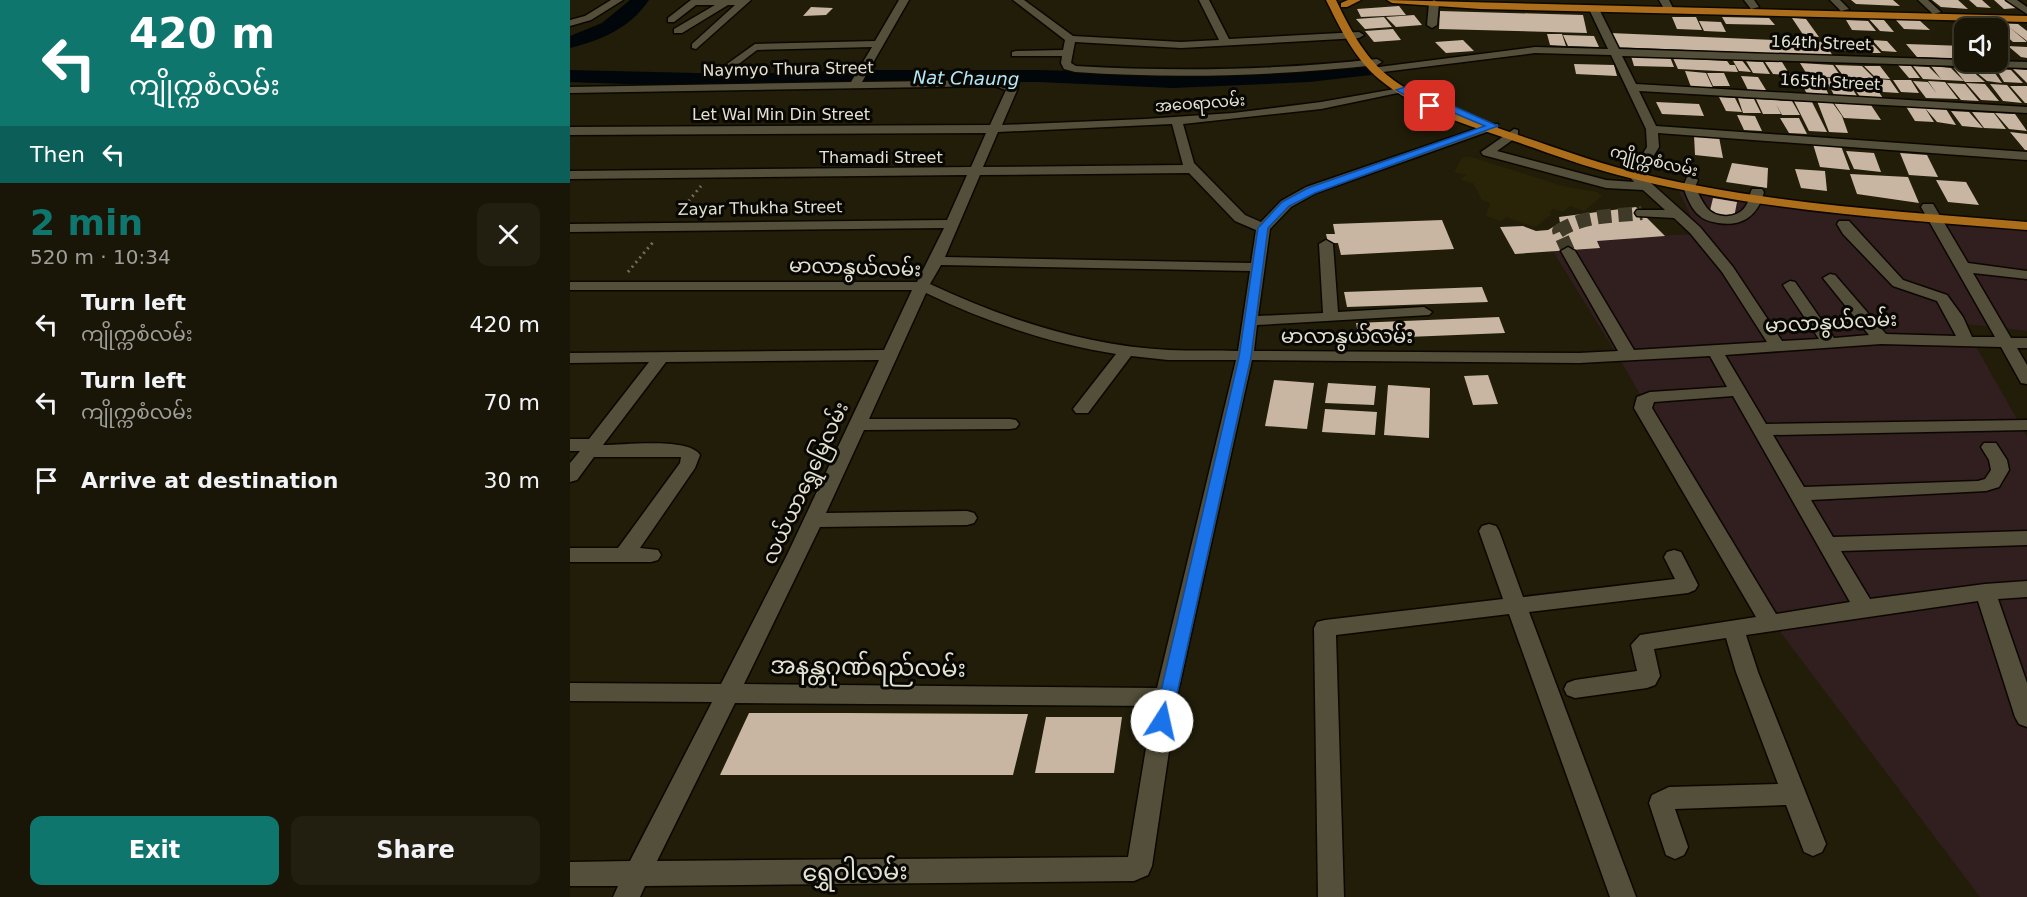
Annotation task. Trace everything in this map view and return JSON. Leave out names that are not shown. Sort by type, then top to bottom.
[{"type":"main road","name":"ကျိုက္ကစံလမ်း","points":[[1331,0],[1376,66],[1404,89],[1430,106],[1640,177],[1756,195],[1930,212],[2027,226]]},
{"type":"main road","points":[[1392,0],[1625,7]]},
{"type":"main road","points":[[1449,0],[1580,6],[1594,9],[1751,4],[1936,12],[2027,19]]},
{"type":"main road","name":"ကျိုက္ကစံလမ်း","points":[[1347,2],[1354,35]]},
{"type":"main road","points":[[1666,5],[1981,15],[2027,12]]},
{"type":"main road","name":"ကျိုက္ကစံလမ်း","points":[[1930,212],[2027,215]]},
{"type":"street","points":[[570,23],[588,18],[618,0]]},
{"type":"street","points":[[860,78],[904,0]]},
{"type":"street","points":[[1018,0],[1070,39],[1181,45],[1354,35]]},
{"type":"street","points":[[1204,0],[1226,44]]},
{"type":"street","points":[[1835,0],[1844,9]]},
{"type":"street","points":[[1923,0],[1936,12]]},
{"type":"street","points":[[2011,0],[2027,12]]},
{"type":"street","points":[[671,20],[687,6],[698,1],[744,1]]},
{"type":"street","points":[[696,46],[744,1]]},
{"type":"street","points":[[678,31],[726,2]]},
{"type":"street","points":[[1432,25],[1434,3]]},
{"type":"street","points":[[687,6],[715,8]]},
{"type":"street","points":[[1594,9],[1652,129],[1653,147],[1640,177]]},
{"type":"street","points":[[1016,54],[1068,54],[1070,39]]},
{"type":"street","points":[[732,64],[755,47],[879,44]]},
{"type":"street","name":"164th Street","points":[[1068,54],[1068,67],[1075,69],[1201,75],[1376,66],[1523,51],[2027,65]]},
{"type":"street","name":"Naymyo Thura Street","points":[[570,90],[860,78],[1006,84]]},
{"type":"street","name":"လယ်ယာရွှေမြေလမ်း","points":[[631,886],[813,520],[922,286],[936,261],[950,224],[1012,88],[1006,84]]},
{"type":"street","name":"165th Street","points":[[1630,87],[2027,110]]},
{"type":"street","points":[[601,98],[622,97],[631,89]]},
{"type":"street","name":"အဝေရာလမ်း","points":[[993,129],[1177,122],[1269,114],[1404,89]]},
{"type":"street","points":[[1177,122],[1188,164],[1192,169],[1240,218],[1263,228]]},
{"type":"street","points":[[1166,698],[1245,357],[1263,228],[1286,204],[1311,190],[1490,128]]},
{"type":"street","name":"Let Wal Min Din Street","points":[[570,131],[993,129]]},
{"type":"street","points":[[1652,129],[2027,156]]},
{"type":"street","points":[[1511,134],[1488,152],[1606,184],[1640,177]]},
{"type":"street","name":"Thamadi Street","points":[[570,175],[975,173],[1192,169]]},
{"type":"street","points":[[1096,171],[1094,180],[1133,178]]},
{"type":"street","points":[[1640,177],[1675,214],[1695,230],[1728,270],[1777,346]]},
{"type":"street","points":[[1690,184],[1701,211],[1706,215],[1723,220],[1741,219],[1756,195]]},
{"type":"street","points":[[1930,212],[2027,379]]},
{"type":"street","points":[[1642,213],[1675,214]]},
{"type":"street","name":"Zayar Thukha Street","points":[[570,228],[950,224]]},
{"type":"street","points":[[1844,224],[1898,283],[1942,298],[1955,317],[1966,340]]},
{"type":"street","points":[[1326,244],[1331,315]]},
{"type":"street","points":[[1568,251],[1629,356]]},
{"type":"street","points":[[936,261],[1256,267]]},
{"type":"street","points":[[1962,267],[2027,275]]},
{"type":"street","points":[[1830,279],[1881,339]]},
{"type":"street","points":[[1790,285],[1829,342]]},
{"type":"street","name":"မာလာနွယ်လမ်း","points":[[570,286],[922,286],[963,306],[1028,329],[1074,342],[1126,352],[1245,357],[1629,356],[1881,339],[2005,341],[2027,344]]},
{"type":"street","points":[[1250,321],[1331,315],[1424,312]]},
{"type":"street","points":[[1715,351],[1865,609]]},
{"type":"street","points":[[1082,409],[1126,352]]},
{"type":"street","points":[[570,358],[890,355]]},
{"type":"street","points":[[570,476],[661,357]]},
{"type":"street","points":[[1738,391],[1650,396],[1643,401],[1643,408],[1771,624]]},
{"type":"street","points":[[857,425],[1010,424]]},
{"type":"street","points":[[1761,430],[2027,425]]},
{"type":"street","points":[[570,445],[592,448],[682,450],[691,455],[689,464],[624,555]]},
{"type":"street","points":[[1798,494],[1979,487],[1992,483],[2000,470],[1998,460],[1990,447]]},
{"type":"street","points":[[813,520],[967,518]]},
{"type":"street","points":[[1489,531],[1623,897]]},
{"type":"street","points":[[1827,544],[2027,538]]},
{"type":"street","points":[[570,555],[651,555]]},
{"type":"street","points":[[1331,897],[1324,628],[1688,585],[1674,557]]},
{"type":"street","points":[[1575,689],[1647,679],[1649,676],[1642,645],[1648,641],[1985,592],[2027,589]]},
{"type":"street","points":[[1985,592],[2027,717]]},
{"type":"street","points":[[1734,630],[1813,844]]},
{"type":"street","name":"အနန္တဂုဏ်ရည်လမ်း","points":[[570,692],[1166,698]]},
{"type":"street","name":"ရွှေဝါလမ်း","points":[[570,874],[631,886],[1134,869],[1139,866],[1166,698]]},
{"type":"street","points":[[1675,847],[1661,803],[1669,798],[1794,794]]},
{"type":"shaded area","points":[[1471,157],[1563,186],[1597,192],[1602,196],[1584,211],[1570,206],[1563,212],[1553,209],[1549,213],[1552,214],[1535,227],[1506,217],[1501,221],[1486,216],[1490,203],[1482,200],[1473,183],[1460,180],[1466,175],[1454,172],[1462,158]]},
{"type":"shaded area","points":[[1677,187],[2027,229],[2027,331],[1967,324],[1978,350],[2027,437],[2027,897],[1980,897],[1763,609],[1622,363],[1546,240],[1699,234]]},
{"type":"building","points":[[1851,0],[1893,0],[1900,6],[1856,4]]},
{"type":"building","points":[[1932,0],[1958,0],[1968,9],[1941,7]]},
{"type":"building","points":[[1969,0],[1982,0],[1991,8],[1977,7]]},
{"type":"building","points":[[1994,0],[2006,0],[2017,8],[2004,9]]},
{"type":"building","points":[[1399,6],[1406,15],[1361,17],[1357,9]]},
{"type":"building","points":[[811,7],[833,8],[826,15],[803,16]]},
{"type":"building","points":[[1440,11],[1583,15],[1587,33],[1439,29]]},
{"type":"building","points":[[1414,15],[1422,25],[1396,27],[1386,17]]},
{"type":"building","points":[[1384,17],[1392,27],[1365,29],[1356,19]]},
{"type":"building","points":[[1672,17],[1696,17],[1702,30],[1677,29]]},
{"type":"building","points":[[1722,17],[1769,18],[1775,25],[1726,24]]},
{"type":"building","points":[[1792,18],[1806,19],[1819,37],[1804,36]]},
{"type":"building","points":[[1868,18],[1884,20],[1894,32],[1880,31]]},
{"type":"building","points":[[1895,19],[1919,20],[1930,30],[1904,29]]},
{"type":"building","points":[[1846,20],[1868,21],[1876,31],[1852,30]]},
{"type":"building","points":[[1699,21],[1721,22],[1726,32],[1704,31]]},
{"type":"building","points":[[2008,24],[2018,24],[2027,31],[2027,41],[2009,27],[2027,42],[2013,42],[2008,37]]},
{"type":"building","points":[[1393,29],[1401,40],[1374,42],[1365,31]]},
{"type":"building","points":[[1610,33],[1824,42],[1833,56],[1613,47]]},
{"type":"building","points":[[1547,34],[1562,34],[1566,46],[1550,45]]},
{"type":"building","points":[[1563,35],[1594,36],[1599,47],[1568,46]]},
{"type":"building","points":[[1824,39],[1838,39],[1847,51],[1833,50]]},
{"type":"building","points":[[1840,39],[1855,40],[1865,52],[1850,52]]},
{"type":"building","points":[[1463,40],[1474,51],[1446,53],[1435,42]]},
{"type":"building","points":[[1857,40],[1869,40],[1881,53],[1868,53]]},
{"type":"building","points":[[1872,40],[1887,41],[1897,52],[1882,51]]},
{"type":"building","points":[[1906,44],[1954,46],[1954,59],[1917,57]]},
{"type":"building","points":[[2008,46],[2027,47],[2027,58],[2021,57]]},
{"type":"building","points":[[1631,56],[1670,57],[1674,67],[1634,66]]},
{"type":"building","points":[[1673,58],[1727,61],[1730,65],[1735,65],[1738,72],[1678,69]]},
{"type":"building","points":[[1732,59],[1741,59],[1751,72],[1739,71]]},
{"type":"building","points":[[1746,61],[1763,62],[1770,74],[1753,73]]},
{"type":"building","points":[[1765,62],[1782,62],[1790,75],[1773,74]]},
{"type":"building","points":[[1800,63],[1833,65],[1842,78],[1808,76]]},
{"type":"building","points":[[1574,64],[1614,65],[1617,76],[1576,74]]},
{"type":"building","points":[[1835,65],[1862,66],[1874,78],[1845,78]]},
{"type":"building","points":[[1898,65],[1911,66],[1920,78],[1909,78]]},
{"type":"building","points":[[1864,66],[1880,66],[1890,79],[1876,78]]},
{"type":"building","points":[[1913,66],[1929,67],[1941,79],[1931,66],[1951,68],[1964,81],[1923,79]]},
{"type":"building","points":[[2013,69],[2027,70],[2027,83]]},
{"type":"building","points":[[2008,70],[2011,70],[2023,83],[2004,82],[1998,72],[2008,72]]},
{"type":"building","points":[[1685,71],[1706,73],[1713,88],[1691,87]]},
{"type":"building","points":[[1957,72],[1973,72],[1985,82],[1965,82]]},
{"type":"building","points":[[1976,72],[1994,72],[2002,83],[1987,81]]},
{"type":"building","points":[[1707,73],[1724,73],[1730,86],[1713,86]]},
{"type":"building","points":[[1741,76],[1758,77],[1766,90],[1748,90]]},
{"type":"building","points":[[1798,77],[1820,78],[1829,95],[1807,94]]},
{"type":"building","points":[[1825,78],[1846,79],[1857,96],[1834,95]]},
{"type":"building","points":[[1874,79],[1890,80],[1899,93],[1883,92]]},
{"type":"building","points":[[1849,80],[1871,81],[1883,98],[1860,97]]},
{"type":"building","points":[[1893,80],[1911,80],[1919,93],[1901,92]]},
{"type":"building","points":[[1913,81],[1928,82],[1937,94],[1928,81],[1945,82],[1958,99],[1926,98]]},
{"type":"building","points":[[1947,83],[1965,84],[1979,101],[1961,100]]},
{"type":"building","points":[[1966,83],[1985,84],[1999,101],[1981,100]]},
{"type":"building","points":[[1990,84],[2007,85],[2022,103],[2003,101]]},
{"type":"building","points":[[2010,86],[2027,86],[2027,103],[2025,103]]},
{"type":"building","points":[[1719,97],[1735,98],[1742,112],[1726,111]]},
{"type":"building","points":[[1738,98],[1754,99],[1761,113],[1743,113]]},
{"type":"building","points":[[1756,99],[1792,101],[1800,115],[1782,115],[1776,104],[1781,114],[1763,114]]},
{"type":"building","points":[[1794,101],[1812,102],[1827,132],[1809,131]]},
{"type":"building","points":[[1817,101],[1832,102],[1842,116],[1848,133],[1829,132]]},
{"type":"building","points":[[1656,102],[1699,104],[1704,116],[1662,114]]},
{"type":"building","points":[[1834,103],[1871,105],[1881,120],[1844,118]]},
{"type":"building","points":[[1905,105],[1946,109],[1956,125],[1937,122],[1925,108],[1934,122],[1915,121]]},
{"type":"building","points":[[1951,111],[1969,112],[1983,128],[1962,126]]},
{"type":"building","points":[[1972,112],[1994,113],[2006,129],[1984,128]]},
{"type":"building","points":[[1995,113],[2015,114],[2027,131],[2009,129]]},
{"type":"building","points":[[1737,115],[1755,116],[1762,131],[1744,130]]},
{"type":"building","points":[[1780,118],[1799,118],[1807,134],[1789,133]]},
{"type":"building","points":[[2010,132],[2027,134],[2027,150],[2025,150]]},
{"type":"building","points":[[1694,135],[1719,137],[1723,158],[1695,155]]},
{"type":"building","points":[[1813,144],[1841,146],[1850,170],[1820,167]]},
{"type":"building","points":[[1846,151],[1874,153],[1881,172],[1854,169]]},
{"type":"building","points":[[1900,153],[1927,155],[1938,177],[1909,175]]},
{"type":"building","points":[[1732,163],[1768,168],[1767,188],[1726,182]]},
{"type":"building","points":[[1795,169],[1825,171],[1827,191],[1801,188]]},
{"type":"building","points":[[1850,174],[1908,177],[1919,203],[1857,194]]},
{"type":"building","points":[[1936,180],[1966,182],[1979,205],[1948,202]]},
{"type":"building","points":[[1713,198],[1737,202],[1733,223],[1708,219]]},
{"type":"building","points":[[1636,207],[1665,236],[1597,241],[1600,248],[1515,254],[1500,227],[1523,226],[1536,231],[1548,230],[1560,223],[1559,217]]},
{"type":"building","points":[[1442,220],[1454,249],[1341,255],[1338,243],[1328,243],[1326,234],[1335,234],[1333,224]]},
{"type":"building","points":[[1482,287],[1488,302],[1347,307],[1344,292]]},
{"type":"building","points":[[1499,317],[1505,333],[1359,339],[1356,323]]},
{"type":"building","points":[[1488,375],[1498,404],[1473,405],[1464,376]]},
{"type":"building","points":[[1274,380],[1314,383],[1307,429],[1265,426]]},
{"type":"building","points":[[1328,383],[1376,386],[1374,405],[1325,403]]},
{"type":"building","points":[[1388,385],[1430,388],[1429,438],[1384,435]]},
{"type":"building","points":[[1325,409],[1377,412],[1375,435],[1322,432]]},
{"type":"building","points":[[749,713],[1028,714],[1013,775],[720,775]]},
{"type":"building","points":[[1046,717],[1122,717],[1114,773],[1035,773]]},
{"type":"waterway","name":"Nat Chaung","points":[[570,42],[591,36],[609,27],[640,0]]},
{"type":"waterway","name":"Nat Chaung","points":[[570,76],[737,81],[872,76],[1039,76],[1173,81],[1309,76],[1363,70]]},
{"type":"tunnel","points":[[1568,251],[1559,231],[1579,222],[1599,217],[1642,213]]},
{"type":"route","points":[[1162,721],[1245,357],[1263,228],[1286,204],[1311,190],[1494,126],[1438,105],[1408,88],[1400,90],[1430,106]]}]
